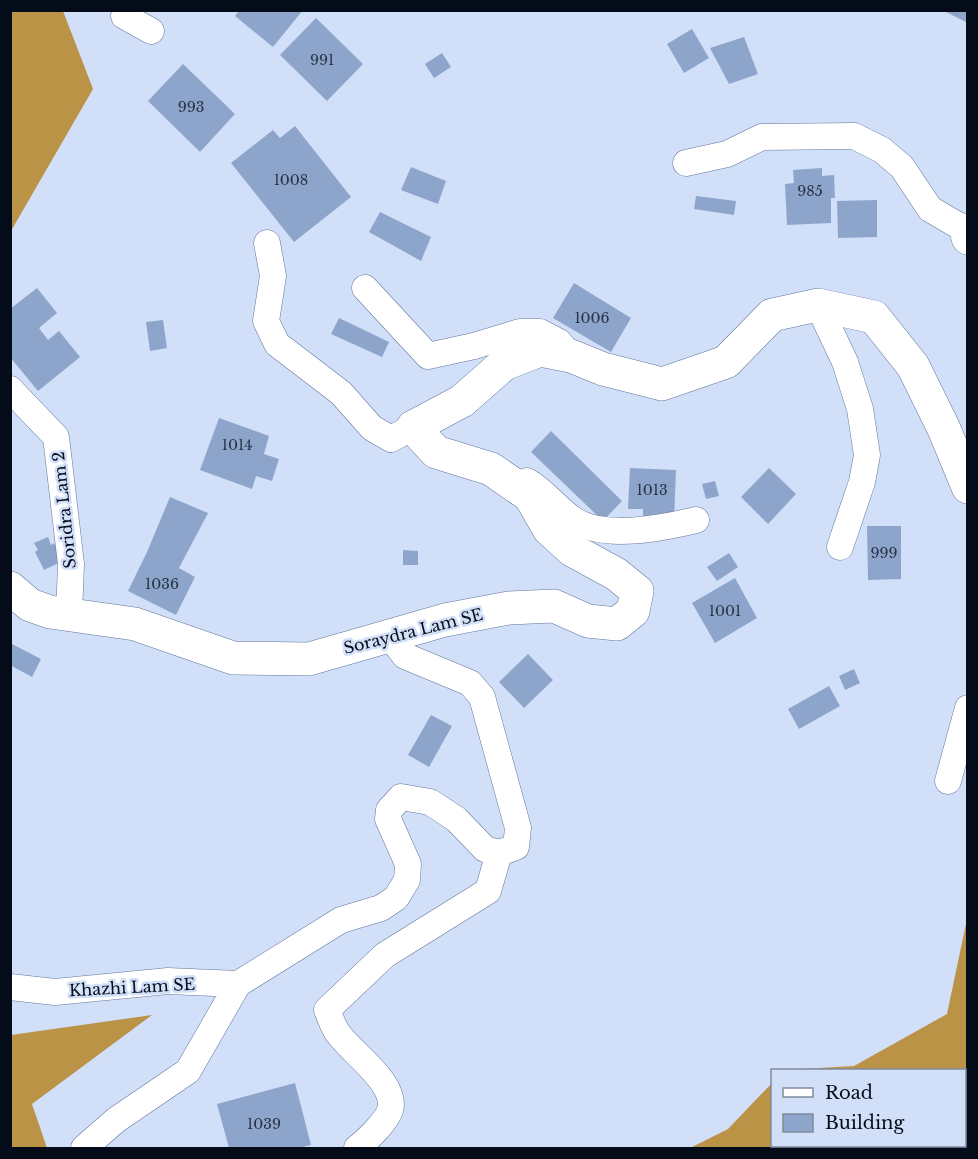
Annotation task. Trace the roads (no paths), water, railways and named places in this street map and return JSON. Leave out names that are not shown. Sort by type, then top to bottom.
[{"type":"street","points":[[126,10],[124,16],[150,31]]},
{"type":"street","points":[[686,163],[727,154],[762,137],[854,136],[882,150],[902,167],[930,209],[967,233]]},
{"type":"street","points":[[267,243],[273,276],[266,321],[277,344],[341,393],[372,428],[392,439],[462,401],[504,364],[540,350],[571,356],[603,369],[662,384],[726,362],[772,315],[818,305],[874,317],[913,366],[944,429],[968,487]]},
{"type":"street","points":[[365,288],[428,356],[474,346],[520,332],[540,332],[559,342],[571,356]]},
{"type":"street","points":[[818,305],[845,362],[861,409],[867,455],[862,482],[840,547]]},
{"type":"street","name":"Soridra Lam 2","points":[[10,389],[56,437],[71,564],[69,614]]},
{"type":"street","name":"Soraydra Lam SE","points":[[10,588],[30,605],[50,612],[135,624],[233,658],[309,659],[445,620],[508,608],[554,606],[588,621],[617,624],[633,611],[637,591],[616,574],[572,550],[549,529],[530,496],[491,469],[436,452],[413,427]]},
{"type":"street","points":[[491,469],[511,472],[536,486],[558,508],[594,530],[618,531],[673,526],[696,520]]},
{"type":"street","points":[[84,1149],[116,1119],[188,1071],[238,984],[341,920],[381,908],[396,898],[407,880],[408,864],[388,819],[389,810],[401,797],[430,802],[456,819],[484,849],[499,853],[516,847],[519,828],[482,697],[470,683],[405,656],[389,635]]},
{"type":"street","points":[[948,781],[968,708]]},
{"type":"street","points":[[357,1149],[371,1136],[390,1110],[390,1092],[337,1032],[327,1010],[385,955],[488,891],[499,853]]},
{"type":"street","name":"Khazhi Lam SE","points":[[10,987],[55,992],[168,981],[238,984]]}]
